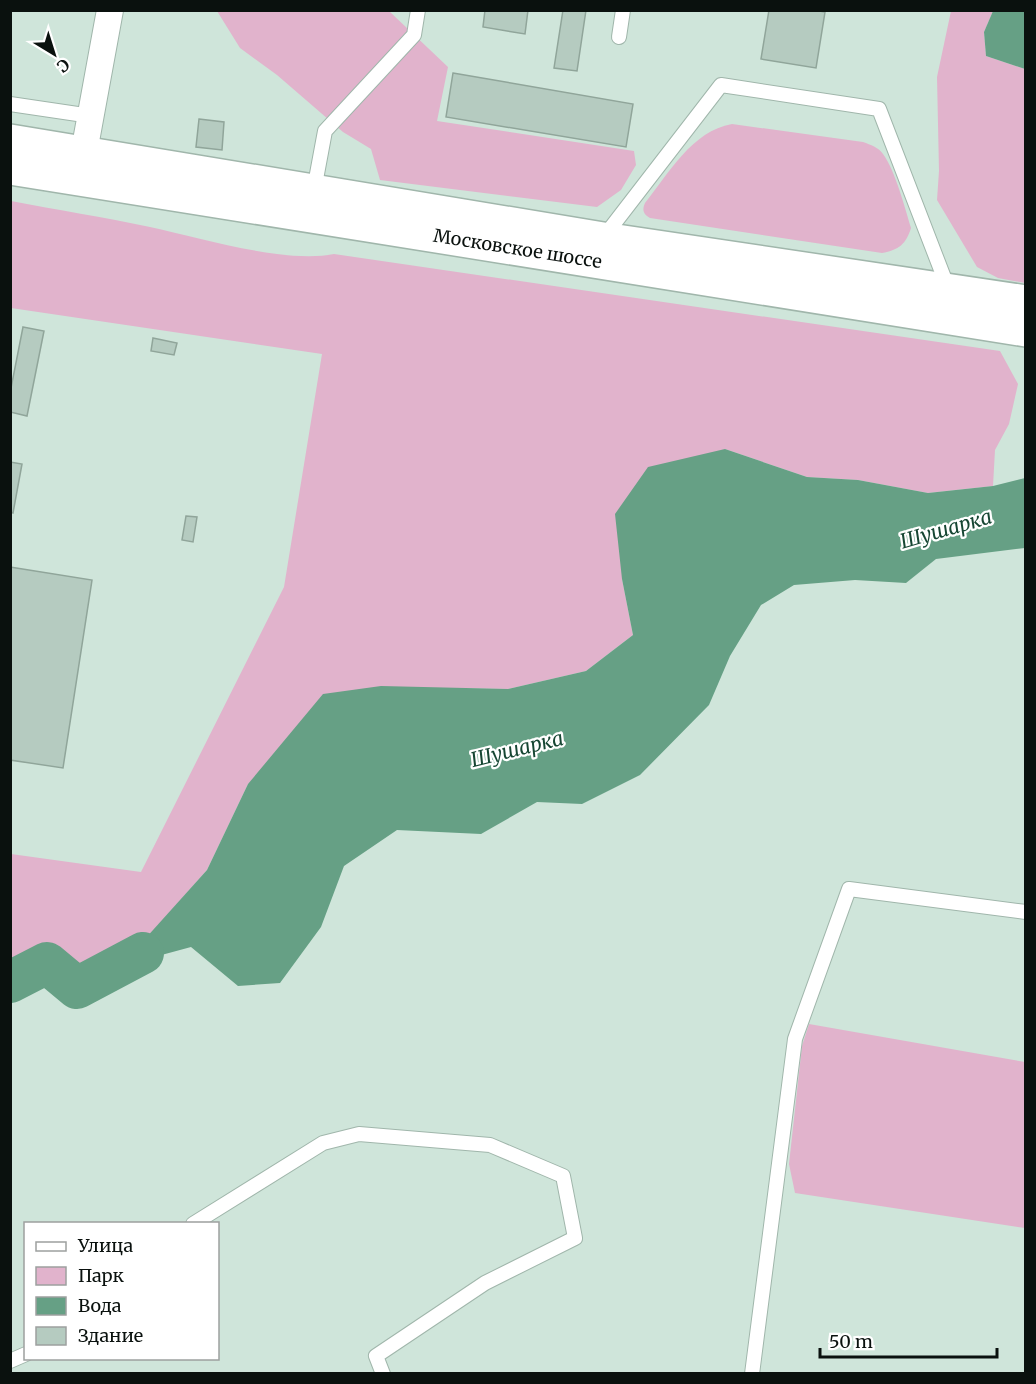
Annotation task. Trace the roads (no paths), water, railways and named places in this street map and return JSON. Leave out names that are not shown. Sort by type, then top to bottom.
[{"type":"highway","name":"Московское шоссе","points":[[10,141],[603,239],[1026,302]]},
{"type":"highway","name":"Московское шоссе","points":[[10,168],[1026,330]]},
{"type":"street","points":[[84,152],[110,10]]},
{"type":"lane","points":[[314,190],[325,131],[414,35],[418,10]]},
{"type":"lane","points":[[619,37],[623,10]]},
{"type":"lane","points":[[603,239],[721,85],[879,109],[949,290]]},
{"type":"lane","points":[[10,104],[91,116]]},
{"type":"lane","points":[[752,1374],[795,1039],[849,889],[1026,912]]},
{"type":"lane","points":[[196,1222],[323,1143],[359,1134],[490,1146],[563,1176],[575,1238],[485,1283],[376,1356],[383,1374]]},
{"type":"lane","points":[[10,1361],[24,1355]]},
{"type":"water","points":[[993,11],[1025,11],[1025,69],[986,56],[984,32]]},
{"type":"water","points":[[725,449],[807,477],[858,480],[928,493],[993,486],[1025,478],[1025,548],[936,559],[906,583],[855,580],[794,585],[761,605],[730,656],[709,705],[640,775],[582,804],[537,802],[481,834],[397,830],[344,866],[321,927],[280,983],[238,986],[191,947],[143,960],[98,986],[90,973],[135,950],[207,870],[248,784],[323,694],[381,686],[508,689],[586,671],[633,635],[622,579],[615,514],[648,467]]},
{"type":"waterway","name":"Шушарка","points":[[10,982],[47,963],[77,988],[143,953]]}]
